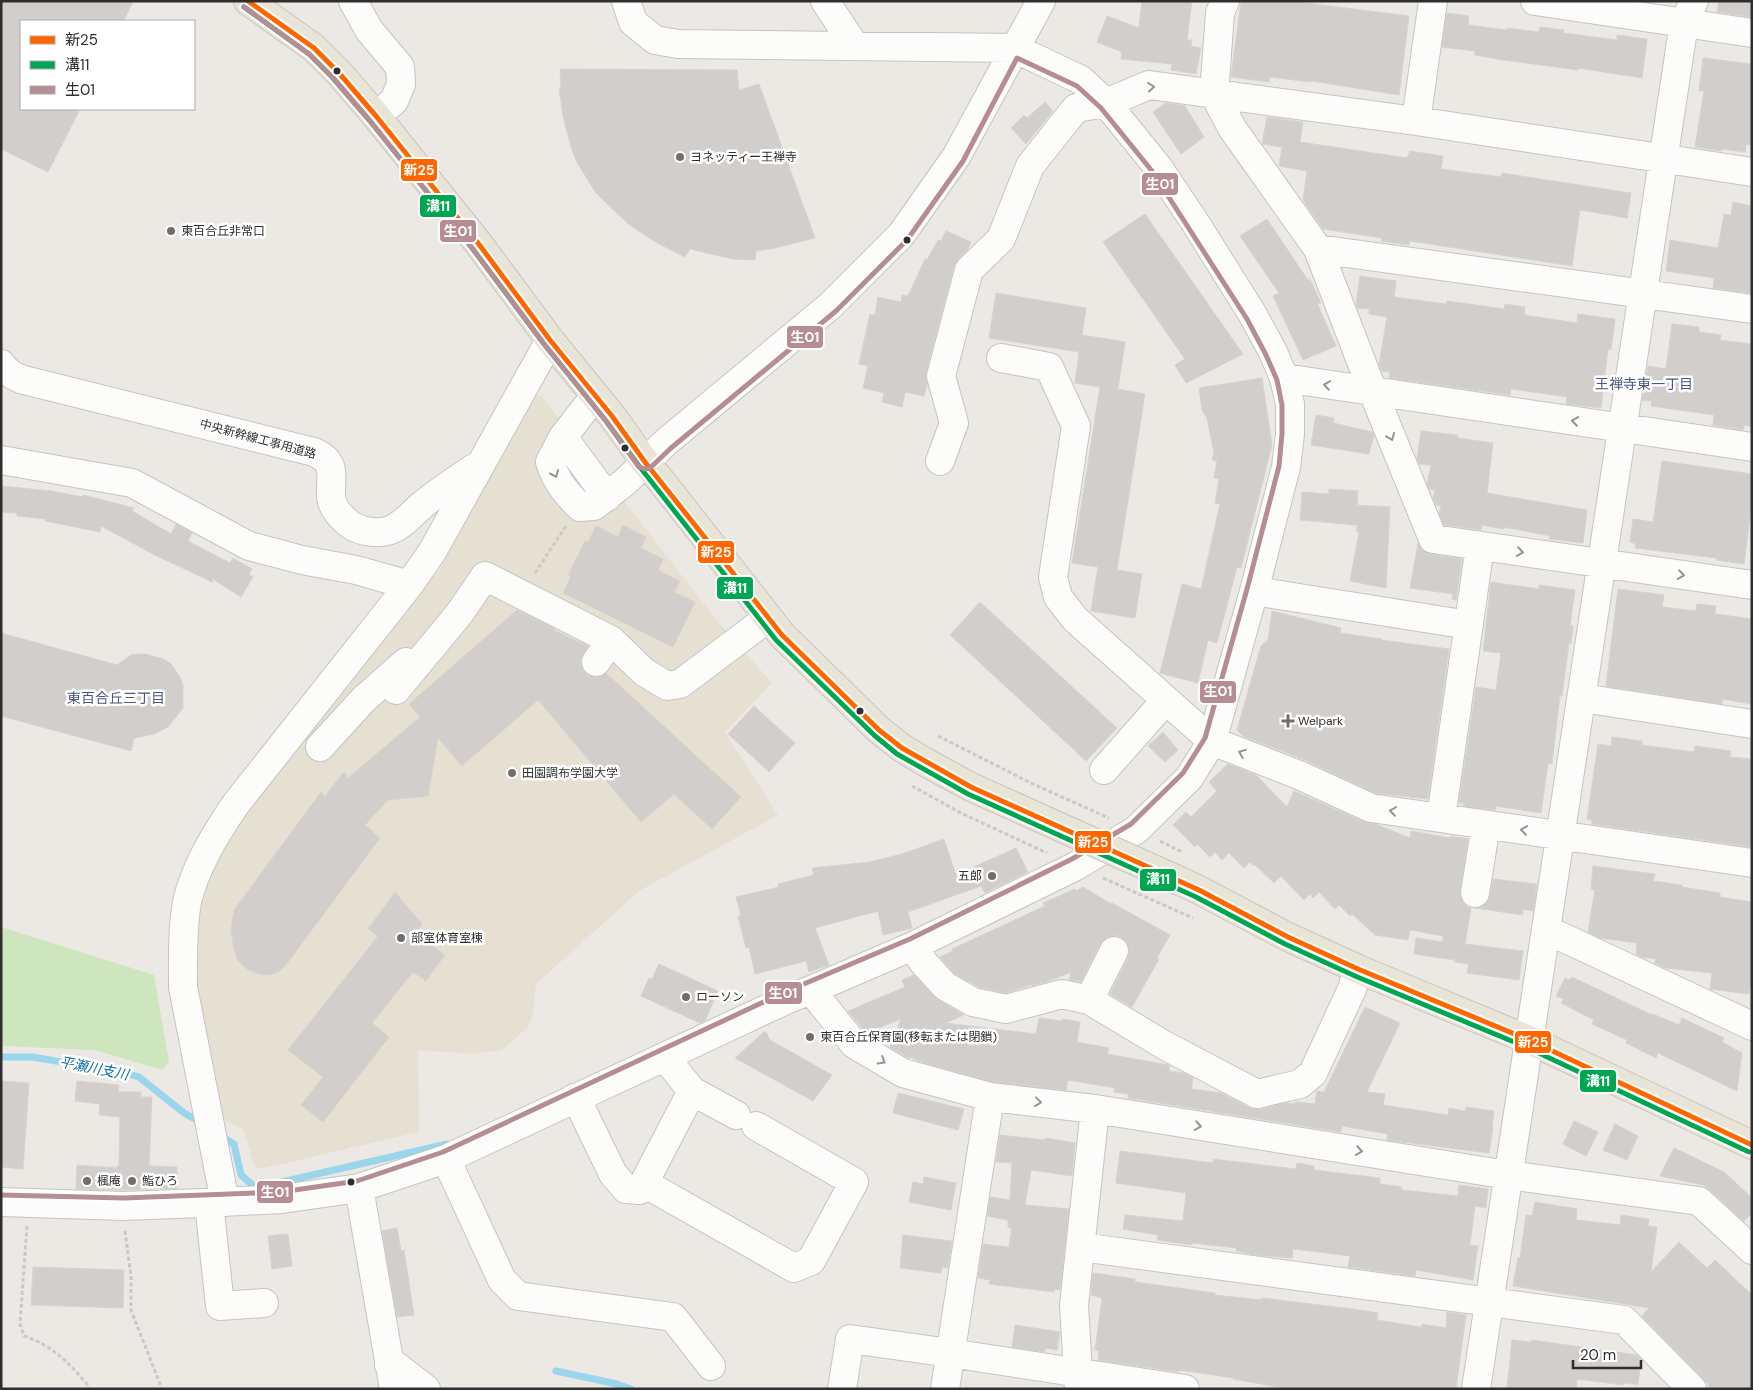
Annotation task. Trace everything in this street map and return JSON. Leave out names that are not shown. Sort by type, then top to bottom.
[{"type":"main road","points":[[248,1],[314,48],[339,73],[478,243],[550,340],[612,416],[645,462],[782,635],[879,730],[902,748],[971,787],[1180,881],[1288,937],[1358,969],[1529,1040],[1752,1145]]},
{"type":"street","points":[[353,1],[369,30],[400,67],[401,84],[394,101],[376,116]]},
{"type":"street","points":[[1,1202],[124,1206],[282,1199],[358,1188],[446,1159],[788,999],[914,946],[1076,866],[1136,830],[1189,778],[1212,741],[1286,467],[1290,434],[1290,404],[1284,378],[1273,352],[1253,315],[1158,166],[1106,103],[1081,80],[1014,48],[678,44],[655,40],[633,22],[626,1]]},
{"type":"street","points":[[825,1],[854,45]]},
{"type":"street","points":[[595,396],[563,437],[550,462],[565,492],[580,507],[594,506],[607,497],[666,442],[832,305],[901,235],[956,157],[1041,1]]},
{"type":"street","points":[[1225,1],[1220,13],[1214,94],[1232,128],[1318,249],[1373,392],[1434,539],[1752,585]]},
{"type":"street","points":[[1416,121],[1433,1]]},
{"type":"street","points":[[1534,1],[1689,12],[1752,33]]},
{"type":"street","points":[[1476,1389],[1643,293],[1689,12]]},
{"type":"street","points":[[940,461],[954,423],[941,376],[968,270],[1001,239],[1030,166],[1076,108],[1106,103],[1149,85],[1416,121],[1752,172]]},
{"type":"street","points":[[1318,249],[1643,293],[1752,310]]},
{"type":"street","points":[[264,1303],[220,1306],[217,1202],[183,987],[183,952],[188,902],[199,866],[214,837],[235,805],[409,585],[432,552],[550,340]]},
{"type":"street","points":[[1001,358],[1049,366],[1076,426],[1053,577],[1058,597],[1075,619],[1212,741],[1299,775],[1371,808],[1752,863]]},
{"type":"street","name":"中央新幹線工事用道路","points":[[1,364],[15,377],[24,380],[314,452],[324,457],[331,467],[331,499],[338,514],[350,525],[368,532],[388,531],[406,520],[481,462]]},
{"type":"street","points":[[1284,378],[1752,447]]},
{"type":"street","points":[[563,437],[607,497]]},
{"type":"street","points":[[1,460],[132,483],[249,546],[302,560],[356,570],[409,585]]},
{"type":"street","points":[[1441,818],[1480,546]]},
{"type":"street","points":[[396,690],[459,614],[485,576],[611,640],[644,672],[667,686],[680,684],[768,618]]},
{"type":"street","points":[[1254,591],[1469,625]]},
{"type":"street","points":[[596,662],[611,640]]},
{"type":"street","points":[[320,747],[364,699],[420,650],[432,647]]},
{"type":"street","points":[[1582,698],[1752,724]]},
{"type":"street","points":[[1104,770],[1166,700]]},
{"type":"street","points":[[1475,893],[1486,824]]},
{"type":"street","points":[[1547,930],[1752,1026]]},
{"type":"street","points":[[914,946],[923,962],[945,986],[973,1002],[1006,1009],[1062,994],[1089,1000],[1164,1045],[1257,1094],[1300,1084],[1313,1073],[1352,989],[1358,969]]},
{"type":"street","points":[[1089,1000],[1114,951]]},
{"type":"street","points":[[811,990],[854,1044],[903,1074],[990,1097],[1095,1110],[1508,1175],[1699,1201],[1752,1250]]},
{"type":"street","points":[[665,1057],[692,1091],[854,1182],[811,1261],[794,1268],[736,1244],[644,1182],[692,1091]]},
{"type":"street","points":[[945,1389],[990,1097]]},
{"type":"street","points":[[574,1098],[581,1108],[613,1174],[621,1184],[626,1189],[640,1190],[648,1185]]},
{"type":"street","points":[[1078,1381],[1074,1305],[1095,1110]]},
{"type":"street","points":[[446,1159],[502,1280],[518,1296],[673,1317],[711,1366]]},
{"type":"street","points":[[358,1188],[392,1377]]},
{"type":"street","points":[[1081,1247],[1624,1320],[1692,1389]]},
{"type":"street","points":[[842,1389],[850,1339],[950,1353],[1078,1381],[1185,1389]]},
{"type":"street","points":[[392,1377],[395,1365],[426,1389]]},
{"type":"path","points":[[520,594],[580,507]]},
{"type":"path","points":[[938,736],[1027,781],[1112,819]]},
{"type":"path","points":[[909,784],[940,803],[1049,854]]},
{"type":"path","points":[[1100,876],[1192,918]]},
{"type":"path","points":[[27,1226],[20,1324],[24,1336],[42,1342],[67,1361],[88,1384],[88,1389]]},
{"type":"path","points":[[125,1227],[125,1241],[131,1276],[131,1310],[162,1389]]},
{"type":"shaded area","name":"田園調布学園大学","points":[[541,395],[719,623],[772,683],[725,732],[778,815],[639,891],[536,984],[533,1013],[528,1027],[502,1050],[473,1054],[418,1050],[419,1132],[260,1169],[254,1166],[244,1130],[220,1118],[199,1013],[194,951],[202,887],[238,817],[414,597],[438,572],[535,396]]},
{"type":"green space","points":[[1,927],[154,975],[169,1062],[162,1070],[95,1050],[1,1046]]},
{"type":"building","points":[[1,1],[133,1],[124,20],[20,20],[20,110],[79,110],[48,172],[1,149]]},
{"type":"building","points":[[1142,1],[1192,1],[1187,40],[1192,40],[1191,46],[1201,48],[1196,74],[1171,70],[1172,64],[1121,59],[1122,52],[1097,42],[1107,16],[1139,28]]},
{"type":"building","points":[[1241,1],[1290,1],[1409,16],[1399,95],[1312,81],[1270,77],[1269,82],[1231,77]]},
{"type":"building","points":[[1719,1],[1752,1],[1752,17],[1717,12]]},
{"type":"building","points":[[1447,13],[1469,16],[1468,25],[1539,32],[1540,27],[1564,30],[1563,33],[1617,40],[1617,35],[1647,39],[1642,78],[1578,68],[1578,70],[1503,60],[1475,55],[1475,51],[1442,47]]},
{"type":"building","points":[[1703,58],[1752,64],[1752,145],[1746,144],[1745,152],[1695,147],[1704,91],[1699,91]]},
{"type":"building","name":"ヨネッティー王禅寺","points":[[560,69],[737,70],[739,90],[759,84],[815,238],[756,251],[755,260],[732,259],[690,249],[685,257],[643,234],[627,223],[596,193],[578,164],[564,121],[559,89],[561,89]]},
{"type":"building","points":[[1045,102],[1053,111],[1026,144],[1011,128],[1024,115],[1027,118]]},
{"type":"building","points":[[1166,103],[1185,106],[1204,137],[1181,154],[1153,112]]},
{"type":"building","points":[[1267,117],[1303,122],[1300,142],[1407,158],[1410,151],[1443,156],[1441,169],[1501,177],[1502,173],[1631,193],[1627,218],[1580,210],[1572,266],[1410,241],[1409,245],[1381,241],[1382,238],[1323,229],[1303,200],[1307,171],[1279,166],[1282,147],[1262,144]]},
{"type":"building","points":[[1733,202],[1752,206],[1752,293],[1713,288],[1714,278],[1666,271],[1670,240],[1718,248],[1724,214],[1731,215]]},
{"type":"building","points":[[1145,214],[1243,354],[1186,383],[1175,365],[1185,359],[1103,242]]},
{"type":"building","points":[[1267,219],[1308,280],[1310,279],[1321,303],[1317,303],[1336,346],[1303,360],[1273,296],[1279,293],[1240,236]]},
{"type":"building","points":[[946,231],[971,242],[968,249],[954,266],[926,372],[927,384],[924,396],[905,392],[902,407],[882,402],[884,393],[863,388],[868,366],[859,364],[870,314],[875,315],[878,297],[901,302],[902,295],[908,296],[925,259],[927,260],[938,240],[941,241]]},
{"type":"building","points":[[1360,276],[1396,281],[1394,297],[1446,304],[1447,301],[1504,309],[1505,304],[1525,307],[1524,315],[1577,323],[1578,314],[1615,319],[1611,350],[1608,349],[1601,408],[1566,404],[1567,397],[1511,389],[1510,395],[1389,378],[1390,372],[1382,371],[1379,365],[1387,317],[1369,314],[1369,309],[1357,308]]},
{"type":"building","points":[[996,293],[1086,308],[1082,335],[1125,342],[1118,389],[1145,394],[1117,570],[1142,574],[1135,618],[1091,611],[1098,567],[1072,563],[1100,387],[1075,383],[1079,352],[989,338]]},
{"type":"building","points":[[1672,324],[1699,327],[1699,332],[1721,335],[1720,340],[1752,344],[1752,427],[1744,425],[1743,430],[1713,425],[1714,415],[1651,406],[1652,401],[1642,400],[1648,366],[1666,369]]},
{"type":"building","points":[[1262,378],[1272,445],[1241,568],[1237,567],[1217,643],[1208,640],[1198,683],[1160,673],[1182,584],[1201,589],[1220,504],[1215,503],[1219,479],[1214,478],[1217,461],[1212,460],[1214,453],[1207,418],[1202,410],[1199,388]]},
{"type":"building","points":[[1316,415],[1334,418],[1333,423],[1373,432],[1374,435],[1369,454],[1311,445]]},
{"type":"building","points":[[1421,431],[1458,435],[1458,438],[1493,443],[1487,493],[1587,510],[1583,543],[1549,539],[1550,536],[1504,527],[1503,529],[1482,525],[1481,530],[1444,525],[1439,514],[1441,506],[1436,505],[1433,498],[1435,490],[1429,489],[1427,484],[1431,465],[1419,464],[1417,459]]},
{"type":"building","points":[[1662,461],[1752,474],[1752,502],[1744,564],[1716,560],[1716,558],[1635,548],[1636,544],[1630,542],[1633,519],[1653,522]]},
{"type":"building","points":[[1,486],[51,491],[83,497],[83,495],[134,508],[132,511],[171,534],[176,524],[192,533],[188,541],[230,563],[233,558],[252,569],[249,574],[253,577],[241,597],[213,579],[212,582],[155,555],[101,526],[100,532],[45,521],[46,519],[17,516],[17,513],[1,512]]},
{"type":"building","points":[[1329,489],[1358,491],[1357,505],[1390,507],[1386,588],[1350,581],[1359,532],[1357,532],[1357,525],[1300,520],[1302,492],[1329,494]]},
{"type":"building","points":[[623,525],[646,537],[641,548],[663,559],[658,570],[680,581],[674,592],[695,602],[673,647],[563,593],[571,576],[568,575],[585,541],[588,542],[596,526],[618,537]]},
{"type":"building","points":[[1418,543],[1423,551],[1430,554],[1462,559],[1456,600],[1452,599],[1453,594],[1410,588]]},
{"type":"building","points":[[1491,582],[1539,589],[1539,585],[1575,590],[1570,626],[1573,626],[1571,644],[1569,643],[1562,696],[1560,696],[1552,764],[1548,763],[1541,813],[1496,806],[1495,810],[1463,806],[1464,803],[1459,803],[1476,687],[1496,690],[1501,653],[1483,651]]},
{"type":"building","points":[[1618,589],[1664,595],[1662,607],[1696,611],[1697,604],[1716,606],[1715,614],[1752,619],[1752,704],[1722,699],[1722,704],[1606,686]]},
{"type":"building","points":[[980,602],[1117,728],[1086,761],[950,635]]},
{"type":"building","points":[[517,610],[554,628],[555,631],[588,646],[580,661],[582,669],[587,675],[595,678],[606,673],[741,797],[712,829],[674,794],[641,822],[538,700],[462,766],[438,738],[428,796],[388,800],[365,825],[380,838],[285,966],[278,972],[269,975],[258,974],[247,969],[238,961],[234,950],[231,930],[234,910],[321,792],[325,796],[344,772],[348,778],[420,717],[409,704]]},
{"type":"building","points":[[1272,611],[1341,628],[1340,633],[1449,649],[1428,799],[1375,793],[1305,760],[1243,736],[1237,730],[1261,646],[1268,640]]},
{"type":"building","points":[[1,633],[117,665],[131,655],[138,654],[163,659],[171,664],[180,677],[183,685],[183,708],[168,727],[154,734],[134,738],[131,751],[1,716]]},
{"type":"building","points":[[754,706],[795,743],[769,772],[728,734]]},
{"type":"building","points":[[1163,732],[1178,750],[1165,762],[1148,746]]},
{"type":"building","points":[[1612,737],[1642,741],[1642,745],[1694,752],[1695,746],[1731,751],[1730,757],[1752,759],[1752,847],[1592,824],[1592,820],[1587,819],[1598,744],[1611,746]]},
{"type":"building","points":[[1228,764],[1256,775],[1287,807],[1294,791],[1364,822],[1378,825],[1410,838],[1411,831],[1450,838],[1450,836],[1468,839],[1460,890],[1461,899],[1465,905],[1471,908],[1465,944],[1523,951],[1519,980],[1467,973],[1469,964],[1414,954],[1416,938],[1443,942],[1443,936],[1410,930],[1408,940],[1375,935],[1339,905],[1335,909],[1319,892],[1313,898],[1310,894],[1304,900],[1281,876],[1274,883],[1250,862],[1244,868],[1229,853],[1222,860],[1215,852],[1210,857],[1197,844],[1195,847],[1173,825],[1186,812],[1191,817],[1217,791],[1209,782]]},
{"type":"building","points":[[944,839],[956,875],[1016,848],[1028,872],[985,893],[981,886],[908,912],[912,928],[883,935],[878,911],[815,928],[829,965],[809,972],[806,961],[755,974],[749,947],[746,948],[738,916],[741,916],[736,897],[779,887],[778,884],[814,875],[812,868],[870,862],[902,854]]},
{"type":"building","points":[[1593,866],[1655,874],[1653,881],[1720,893],[1720,897],[1752,902],[1752,976],[1749,994],[1710,989],[1712,973],[1665,968],[1655,963],[1656,959],[1641,957],[1636,954],[1637,943],[1600,938],[1588,932],[1595,890],[1591,889]]},
{"type":"building","points":[[1493,879],[1537,884],[1533,911],[1523,909],[1523,915],[1475,908],[1481,907],[1487,902]]},
{"type":"building","points":[[1083,887],[1170,935],[1132,1007],[1110,994],[1130,951],[1127,943],[1121,937],[1114,935],[1106,938],[1100,944],[1081,982],[1069,980],[1071,972],[1049,981],[1006,993],[979,987],[955,974],[940,957],[953,951],[952,949],[1045,906],[1043,903]]},
{"type":"building","points":[[395,892],[422,924],[416,934],[445,955],[426,981],[413,972],[372,1023],[389,1037],[323,1122],[301,1105],[323,1077],[288,1050],[378,936],[368,929]]},
{"type":"building","points":[[659,964],[718,991],[705,1021],[700,1023],[641,996],[649,978],[652,979]]},
{"type":"building","points":[[914,975],[937,999],[964,1015],[946,1023],[1036,1034],[1039,1018],[1080,1022],[1077,1042],[1109,1048],[1107,1054],[1168,1065],[1170,1066],[1169,1071],[1184,1073],[1193,1078],[1191,1089],[1221,1093],[1250,1108],[1260,1109],[1286,1103],[1295,1104],[1295,1102],[1315,1104],[1317,1091],[1324,1092],[1365,1007],[1400,1023],[1367,1092],[1385,1094],[1383,1105],[1448,1115],[1449,1108],[1465,1111],[1466,1107],[1494,1111],[1489,1153],[1387,1140],[1388,1134],[1342,1126],[1341,1132],[1128,1098],[1129,1094],[1114,1092],[1115,1088],[1068,1080],[1066,1090],[993,1082],[921,1062],[909,1058],[890,1047],[901,1019],[866,1033],[848,1011],[905,987],[902,980]]},
{"type":"building","points":[[1572,977],[1652,1015],[1679,1025],[1682,1018],[1724,1038],[1722,1042],[1742,1053],[1737,1091],[1658,1053],[1656,1058],[1626,1043],[1627,1040],[1592,1024],[1594,1020],[1561,1003],[1564,999],[1556,996],[1565,978],[1570,980]]},
{"type":"building","points":[[765,1031],[770,1040],[832,1075],[813,1101],[735,1058]]},
{"type":"building","points":[[1,1081],[29,1083],[23,1169],[1,1167]]},
{"type":"building","points":[[77,1081],[119,1085],[118,1092],[141,1092],[141,1097],[152,1097],[149,1166],[177,1167],[177,1188],[76,1189],[77,1165],[117,1168],[119,1166],[120,1117],[99,1115],[100,1104],[75,1101]]},
{"type":"building","points":[[898,1093],[964,1109],[958,1130],[893,1113]]},
{"type":"building","points":[[1574,1121],[1598,1132],[1586,1156],[1563,1144]]},
{"type":"building","points":[[1615,1124],[1638,1136],[1627,1160],[1603,1150]]},
{"type":"building","points":[[1000,1135],[1045,1140],[1045,1138],[1075,1143],[1072,1176],[1031,1170],[1025,1205],[1069,1209],[1060,1290],[1055,1289],[1054,1292],[989,1284],[990,1280],[978,1278],[983,1244],[1009,1247],[1012,1228],[1008,1227],[1008,1220],[987,1216],[990,1197],[1010,1200],[1012,1163],[996,1162]]},
{"type":"building","points":[[1674,1148],[1724,1172],[1752,1198],[1752,1213],[1744,1221],[1703,1185],[1660,1176]]},
{"type":"building","points":[[1120,1151],[1213,1163],[1213,1159],[1296,1169],[1297,1163],[1314,1166],[1314,1170],[1380,1178],[1380,1184],[1402,1187],[1402,1190],[1458,1196],[1459,1185],[1488,1189],[1486,1208],[1475,1206],[1470,1245],[1478,1246],[1473,1280],[1416,1270],[1415,1276],[1348,1267],[1350,1256],[1293,1249],[1292,1258],[1256,1255],[1236,1251],[1237,1248],[1157,1240],[1158,1235],[1123,1229],[1125,1215],[1183,1221],[1186,1193],[1116,1183]]},
{"type":"building","points":[[924,1177],[956,1183],[951,1210],[909,1202],[913,1182],[923,1184]]},
{"type":"building","points":[[1535,1202],[1577,1209],[1576,1220],[1620,1225],[1621,1215],[1649,1219],[1648,1226],[1657,1227],[1651,1272],[1679,1242],[1707,1268],[1715,1260],[1752,1295],[1752,1389],[1711,1389],[1703,1378],[1642,1316],[1649,1308],[1513,1286],[1518,1257],[1520,1258],[1526,1215],[1532,1216]]},
{"type":"building","points":[[397,1228],[401,1251],[404,1250],[414,1315],[397,1317],[382,1231]]},
{"type":"building","points":[[288,1234],[292,1266],[272,1269],[268,1236]]},
{"type":"building","points":[[903,1235],[952,1241],[948,1268],[942,1267],[941,1273],[900,1268]]},
{"type":"building","points":[[33,1267],[124,1270],[123,1308],[31,1305]]},
{"type":"building","points":[[1093,1273],[1135,1279],[1135,1282],[1215,1293],[1215,1295],[1261,1300],[1262,1298],[1378,1313],[1377,1320],[1421,1327],[1422,1324],[1446,1328],[1447,1312],[1466,1315],[1456,1389],[1288,1389],[1234,1378],[1098,1360],[1099,1351],[1095,1350],[1102,1298],[1091,1295]]},
{"type":"building","points":[[1015,1325],[1060,1332],[1057,1350],[1045,1348],[1045,1352],[1012,1347]]},
{"type":"building","points":[[1512,1340],[1531,1342],[1532,1340],[1637,1355],[1641,1359],[1638,1385],[1577,1379],[1576,1389],[1507,1389]]},
{"type":"waterway","name":"平瀬川支川","points":[[1,1057],[32,1057],[122,1072],[139,1077],[184,1113],[195,1119]]},
{"type":"waterway","points":[[222,1137],[234,1144],[241,1175],[256,1188],[447,1144],[450,1147]]},
{"type":"waterway","points":[[556,1371],[617,1384],[631,1389]]},
{"type":"transit line","name":"新25","points":[[248,1],[314,48],[339,73],[478,243],[550,340],[612,416],[645,462],[782,635],[879,730],[902,748],[971,787],[1199,890],[1288,937],[1358,969],[1529,1040],[1752,1145]]},
{"type":"transit line","name":"溝11","points":[[244,7],[309,54],[333,78],[472,248],[544,344],[776,640],[874,735],[897,754],[968,794],[1196,897],[1285,944],[1355,976],[1526,1047],[1749,1152]]},
{"type":"transit line","name":"生01","points":[[1,1195],[124,1198],[281,1192],[357,1181],[443,1152],[785,992],[910,939],[1072,859],[1131,824],[1183,773],[1205,738],[1279,466],[1282,405],[1277,380],[1247,319],[1152,171],[1101,108],[1077,86],[1017,58],[963,161],[907,240],[836,311],[671,448],[650,468],[645,469],[639,467],[606,421],[544,344],[472,248],[333,78],[309,54],[244,7]]},
{"type":"place","name":"ヨネッティー王禅寺","points":[[680,157]]},
{"type":"place","name":"東百合丘非常口","points":[[171,231]]},
{"type":"place","name":"Welpark","points":[[1288,721]]},
{"type":"place","name":"田園調布学園大学","points":[[512,773]]},
{"type":"place","name":"五郎","points":[[992,876]]},
{"type":"place","name":"部室体育室棟","points":[[401,938]]},
{"type":"place","name":"ローソン","points":[[686,997]]},
{"type":"place","name":"東百合丘保育園(移転または閉鎖)","points":[[810,1037]]},
{"type":"place","name":"楓庵","points":[[87,1181]]},
{"type":"place","name":"鮨ひろ","points":[[132,1181]]},
{"type":"district","name":"王禅寺東一丁目","points":[[1644,384]]},
{"type":"district","name":"東百合丘三丁目","points":[[116,698]]}]
